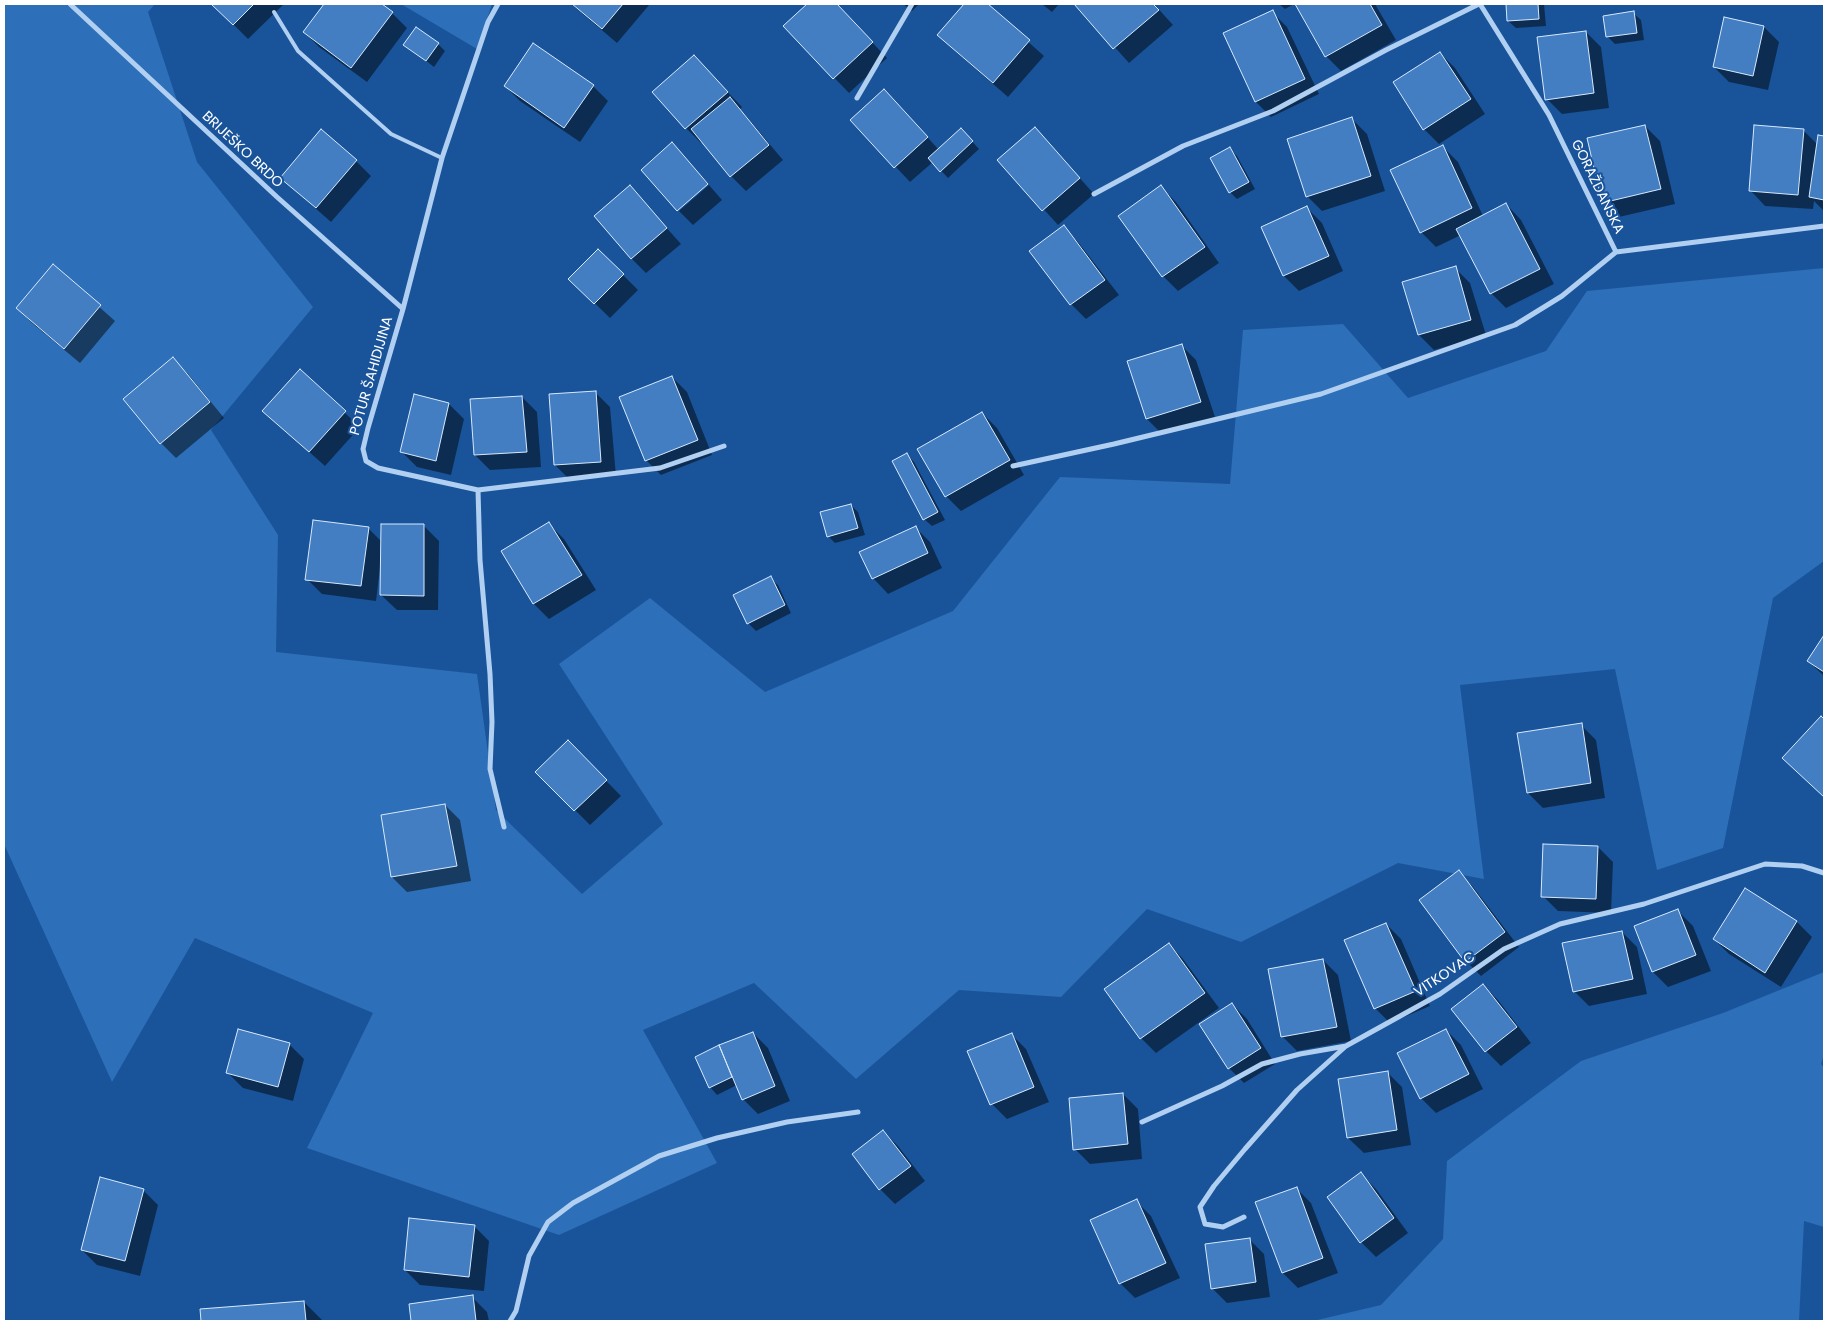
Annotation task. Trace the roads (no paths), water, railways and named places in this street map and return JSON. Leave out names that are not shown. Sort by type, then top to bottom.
[{"type":"street","name":"BRIJEŠKO BRDO","points":[[70,4],[277,197],[403,309]]},
{"type":"street","name":"POTUR ŠAHIDIJINA","points":[[498,4],[488,22],[442,158],[403,309],[368,428],[363,449],[366,461],[378,468],[478,490],[660,468],[724,446]]},
{"type":"street","points":[[857,98],[912,4]]},
{"type":"street","points":[[1094,194],[1183,146],[1273,111],[1386,50],[1480,4]]},
{"type":"street","name":"GORAŽDANSKA","points":[[1480,4],[1549,115],[1616,252],[1824,226]]},
{"type":"street","points":[[1013,466],[1114,444],[1321,394],[1516,325],[1562,296],[1616,252]]},
{"type":"street","points":[[478,490],[480,560],[490,674],[492,722],[490,770],[504,827]]},
{"type":"street","name":"VITKOVAC","points":[[1244,1217],[1223,1227],[1205,1224],[1200,1207],[1214,1186],[1290,1098],[1346,1046],[1440,994],[1504,949],[1560,924],[1644,904],[1765,864],[1802,866],[1824,873]]},
{"type":"street","points":[[1142,1122],[1222,1086],[1262,1064],[1300,1054],[1346,1046]]},
{"type":"street","points":[[510,1321],[516,1311],[529,1256],[548,1222],[574,1203],[659,1156],[717,1138],[787,1122],[858,1112]]},
{"type":"lane","points":[[274,12],[298,51],[391,134],[442,158]]}]
